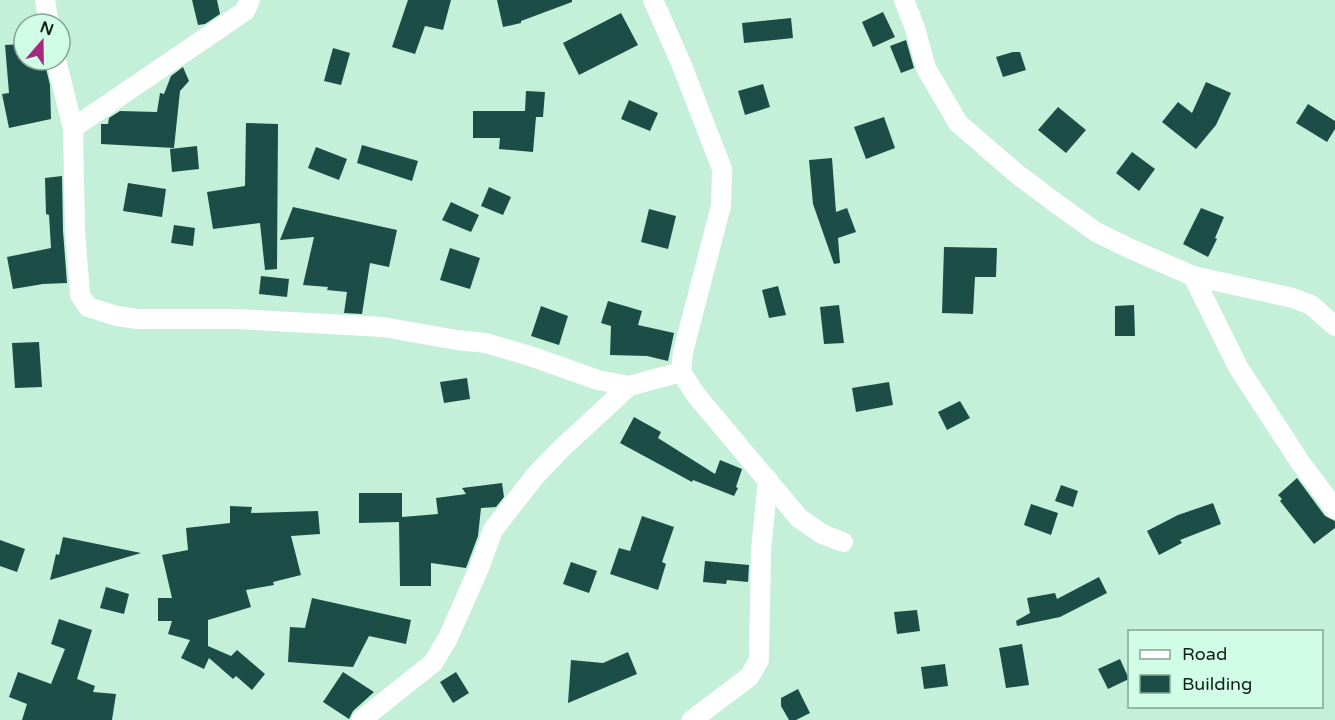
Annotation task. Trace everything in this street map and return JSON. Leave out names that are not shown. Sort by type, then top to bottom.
[{"type":"street","points":[[73,128],[245,11],[250,0]]},
{"type":"street","points":[[653,0],[681,63],[722,169],[721,206],[683,352],[681,372],[696,395],[799,518],[822,534],[843,542]]},
{"type":"street","points":[[904,0],[915,28],[926,68],[958,123],[1017,174],[1096,232],[1192,276],[1293,298],[1311,305],[1335,326]]},
{"type":"street","points":[[59,72],[73,128],[75,230],[80,295],[88,307],[117,316],[137,319],[236,319],[383,327],[486,343],[598,380],[629,387]]},
{"type":"street","points":[[1192,276],[1238,368],[1300,462],[1335,509]]},
{"type":"street","points":[[361,720],[433,663],[448,638],[493,530],[535,476],[629,387],[681,372]]},
{"type":"street","points":[[692,720],[749,677],[759,660],[761,550],[768,480]]},
{"type":"building","points":[[192,0],[217,0],[220,14],[205,24],[198,25]]},
{"type":"building","points":[[408,0],[451,0],[443,30],[425,26],[415,54],[392,47]]},
{"type":"building","points":[[497,0],[572,0],[572,2],[521,21],[521,23],[503,27]]},
{"type":"building","points":[[883,12],[895,37],[873,47],[862,22]]},
{"type":"building","points":[[621,13],[638,45],[579,75],[563,43]]},
{"type":"building","points":[[791,18],[793,38],[744,43],[742,23]]},
{"type":"building","points":[[906,40],[914,68],[901,73],[890,46]]},
{"type":"building","points":[[5,45],[12,45],[12,72],[47,72],[50,85],[51,119],[9,128],[2,94],[9,93]]},
{"type":"building","points":[[333,48],[350,53],[341,85],[324,81]]},
{"type":"building","points":[[1020,52],[1026,70],[1003,77],[996,57]]},
{"type":"building","points":[[183,67],[189,81],[180,91],[174,148],[101,144],[101,124],[108,124],[109,118],[120,111],[157,112],[160,93],[164,94],[171,76]]},
{"type":"building","points":[[1206,82],[1231,93],[1216,125],[1196,149],[1162,122],[1178,102],[1192,113]]},
{"type":"building","points":[[763,84],[770,107],[745,115],[738,91]]},
{"type":"building","points":[[526,91],[545,92],[543,117],[536,117],[533,152],[499,149],[500,138],[473,138],[473,111],[525,111]]},
{"type":"building","points":[[629,100],[658,113],[650,131],[621,119]]},
{"type":"building","points":[[1308,104],[1335,121],[1335,129],[1327,142],[1296,123]]},
{"type":"building","points":[[1058,107],[1086,130],[1066,153],[1038,130]]},
{"type":"building","points":[[884,117],[895,148],[866,159],[854,127]]},
{"type":"building","points":[[246,123],[278,124],[277,269],[265,270],[260,223],[213,229],[207,192],[245,186]]},
{"type":"building","points":[[362,145],[418,161],[412,181],[357,163]]},
{"type":"building","points":[[197,146],[199,169],[172,172],[170,149]]},
{"type":"building","points":[[316,147],[347,159],[339,180],[308,168]]},
{"type":"building","points":[[1132,152],[1155,169],[1139,191],[1116,173]]},
{"type":"building","points":[[832,158],[836,212],[847,208],[856,232],[838,238],[840,263],[834,264],[813,204],[809,160]]},
{"type":"building","points":[[62,176],[67,283],[13,289],[7,257],[51,248],[49,215],[46,214],[45,178]]},
{"type":"building","points":[[128,183],[166,189],[162,217],[123,211]]},
{"type":"building","points":[[489,187],[511,197],[503,215],[481,206]]},
{"type":"building","points":[[451,202],[479,215],[471,232],[442,220]]},
{"type":"building","points":[[293,207],[397,230],[389,267],[370,263],[362,314],[344,313],[347,292],[327,290],[328,287],[303,285],[314,237],[280,240]]},
{"type":"building","points":[[1201,208],[1224,217],[1208,257],[1183,244]]},
{"type":"building","points":[[649,209],[676,216],[668,249],[641,242]]},
{"type":"building","points":[[174,225],[195,228],[193,246],[171,243]]},
{"type":"building","points":[[944,247],[997,248],[996,277],[975,277],[973,314],[942,313]]},
{"type":"building","points":[[450,248],[480,258],[470,289],[440,280]]},
{"type":"building","points":[[261,276],[289,279],[287,297],[259,294]]},
{"type":"building","points":[[778,286],[786,315],[769,318],[762,290]]},
{"type":"building","points":[[608,301],[642,311],[638,325],[674,333],[668,361],[647,356],[610,355],[611,326],[601,323]]},
{"type":"building","points":[[839,305],[844,343],[824,344],[820,307]]},
{"type":"building","points":[[1134,305],[1135,336],[1115,336],[1115,306]]},
{"type":"building","points":[[541,306],[568,316],[559,345],[531,336]]},
{"type":"building","points":[[39,342],[42,387],[15,388],[12,343]]},
{"type":"building","points":[[467,378],[470,399],[444,403],[440,382]]},
{"type":"building","points":[[889,382],[893,405],[856,412],[852,388]]},
{"type":"building","points":[[960,401],[970,418],[947,430],[938,412]]},
{"type":"building","points":[[634,417],[661,432],[658,438],[715,474],[720,460],[742,469],[734,496],[693,480],[692,482],[620,443]]},
{"type":"building","points":[[1297,478],[1325,516],[1335,521],[1335,528],[1314,544],[1280,501],[1282,499],[1278,495]]},
{"type":"building","points":[[502,483],[504,497],[496,507],[481,508],[478,536],[466,568],[431,563],[431,586],[400,586],[399,522],[359,523],[359,493],[402,493],[402,517],[438,514],[436,498],[466,494],[462,488]]},
{"type":"building","points":[[1061,485],[1078,491],[1073,507],[1055,501]]},
{"type":"building","points":[[1213,503],[1221,524],[1180,540],[1182,543],[1159,555],[1147,531],[1178,515]]},
{"type":"building","points":[[1031,504],[1058,513],[1051,535],[1024,525]]},
{"type":"building","points":[[230,506],[252,507],[251,513],[318,511],[320,534],[291,536],[301,575],[273,582],[274,585],[246,590],[251,607],[208,620],[208,646],[231,656],[237,650],[265,674],[252,690],[236,676],[233,679],[209,658],[204,669],[181,658],[190,640],[168,634],[172,621],[158,621],[158,598],[172,598],[162,555],[188,550],[186,528],[230,523]]},
{"type":"building","points":[[642,516],[674,527],[662,562],[666,564],[658,590],[610,574],[619,548],[630,551]]},
{"type":"building","points":[[63,537],[141,553],[50,580]]},
{"type":"building","points":[[0,540],[25,549],[17,572],[0,566]]},
{"type":"building","points":[[705,561],[749,565],[748,582],[727,580],[726,584],[703,582]]},
{"type":"building","points":[[571,562],[597,571],[589,593],[563,584]]},
{"type":"building","points":[[1099,577],[1107,593],[1060,617],[1017,626],[1016,621],[1030,613],[1027,598],[1055,593],[1057,599]]},
{"type":"building","points":[[106,587],[129,594],[124,614],[100,608]]},
{"type":"building","points":[[312,598],[411,620],[406,644],[369,636],[353,667],[288,662],[290,627],[305,628]]},
{"type":"building","points":[[917,610],[920,631],[897,634],[894,612]]},
{"type":"building","points":[[59,619],[92,630],[77,679],[95,686],[93,692],[116,694],[112,720],[22,720],[27,704],[9,697],[18,672],[51,684],[65,649],[51,644]]},
{"type":"building","points":[[1022,644],[1029,685],[1006,688],[999,648]]},
{"type":"building","points":[[628,652],[637,674],[568,703],[571,660],[603,663]]},
{"type":"building","points":[[1120,659],[1128,679],[1108,689],[1098,669]]},
{"type":"building","points":[[945,664],[948,686],[924,689],[921,667]]},
{"type":"building","points":[[343,672],[374,692],[353,711],[349,719],[323,702]]},
{"type":"building","points":[[456,672],[469,693],[453,703],[440,682]]},
{"type":"building","points":[[798,689],[810,713],[796,720],[789,720],[781,706],[781,698]]}]
